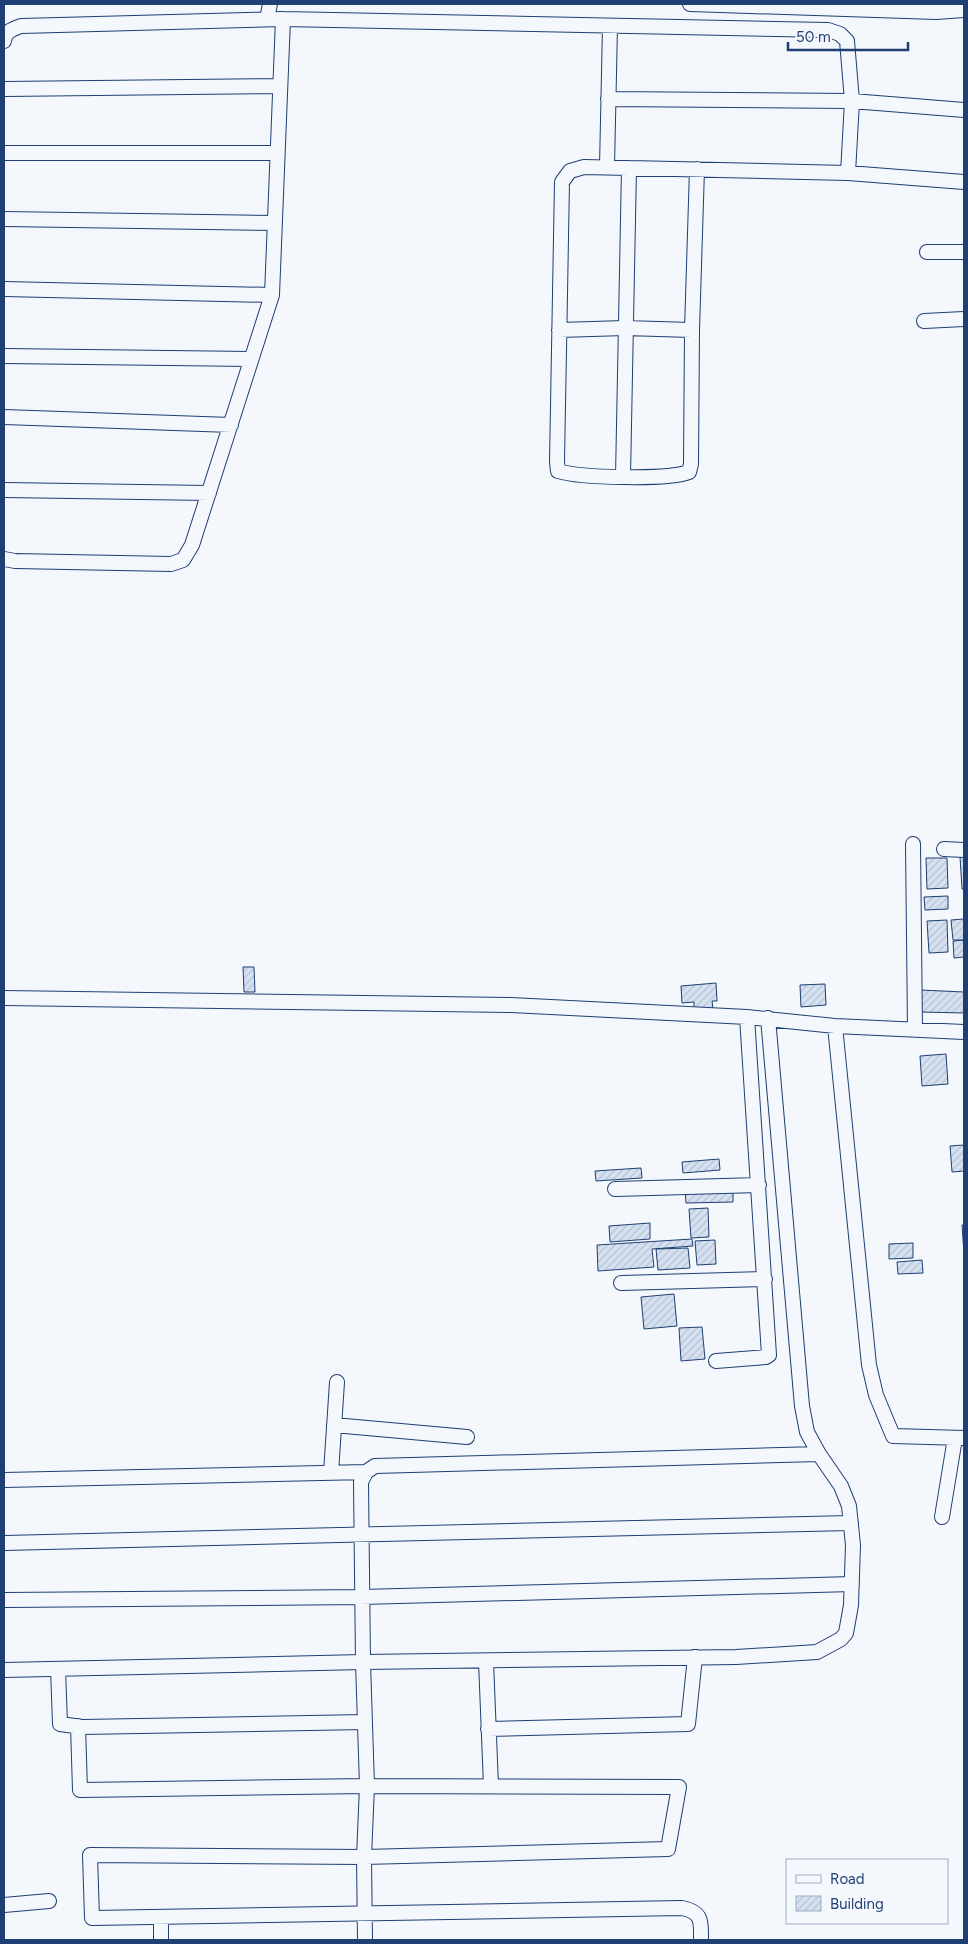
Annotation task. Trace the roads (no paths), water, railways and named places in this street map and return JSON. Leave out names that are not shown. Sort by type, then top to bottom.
[{"type":"street","points":[[267,19],[270,4]]},
{"type":"street","points":[[690,4],[863,6],[964,10]]},
{"type":"street","points":[[4,41],[4,37],[11,30],[22,26],[267,19],[828,30],[840,34],[847,41],[852,101],[848,173]]},
{"type":"street","points":[[4,559],[15,562],[171,564],[183,560],[192,545],[272,295],[283,19]]},
{"type":"street","points":[[607,167],[610,26]]},
{"type":"street","points":[[4,90],[280,86]]},
{"type":"street","points":[[608,98],[852,101],[964,110]]},
{"type":"street","points":[[4,153],[277,153]]},
{"type":"street","points":[[697,169],[692,330],[691,464],[689,472],[680,476],[622,477],[569,474],[558,471],[562,182],[570,171],[584,167],[607,167],[629,168],[697,169],[848,173],[964,182]]},
{"type":"street","points":[[622,477],[629,168]]},
{"type":"street","points":[[4,219],[275,223]]},
{"type":"street","points":[[926,252],[964,252]]},
{"type":"street","points":[[4,289],[272,295]]},
{"type":"street","points":[[924,321],[964,319]]},
{"type":"street","points":[[559,330],[625,328],[692,330]]},
{"type":"street","points":[[4,356],[251,359]]},
{"type":"street","points":[[4,417],[230,425]]},
{"type":"street","points":[[4,490],[209,493]]},
{"type":"street","points":[[914,844],[915,1029]]},
{"type":"street","points":[[944,849],[964,850]]},
{"type":"street","points":[[4,998],[511,1005],[746,1016],[835,1026],[964,1032]]},
{"type":"street","points":[[716,1361],[766,1357],[769,1355],[746,1016]]},
{"type":"street","points":[[4,1670],[363,1662],[736,1657],[817,1652],[841,1639],[846,1633],[851,1605],[853,1545],[849,1506],[841,1486],[819,1454],[807,1432],[802,1406],[768,1018]]},
{"type":"street","points":[[835,1026],[869,1365],[876,1394],[893,1436],[960,1438],[942,1517]]},
{"type":"street","points":[[615,1189],[758,1185]]},
{"type":"street","points":[[621,1283],[765,1279]]},
{"type":"street","points":[[331,1473],[337,1382]]},
{"type":"street","points":[[334,1425],[467,1437]]},
{"type":"street","points":[[365,1940],[364,1857],[367,1786],[363,1662],[361,1482],[366,1472],[375,1466],[819,1454]]},
{"type":"street","points":[[4,1480],[366,1472]]},
{"type":"street","points":[[4,1543],[851,1524]]},
{"type":"street","points":[[4,1600],[362,1597],[852,1584]]},
{"type":"street","points":[[488,1729],[688,1724],[695,1657]]},
{"type":"street","points":[[486,1661],[491,1786]]},
{"type":"street","points":[[58,1669],[60,1724],[78,1726],[365,1722]]},
{"type":"street","points":[[78,1726],[80,1790],[367,1786],[679,1786],[668,1849],[364,1857],[90,1855],[92,1918],[682,1908],[694,1910],[701,1919],[701,1940]]},
{"type":"street","points":[[4,1905],[49,1901]]},
{"type":"street","points":[[161,1917],[161,1940]]}]
